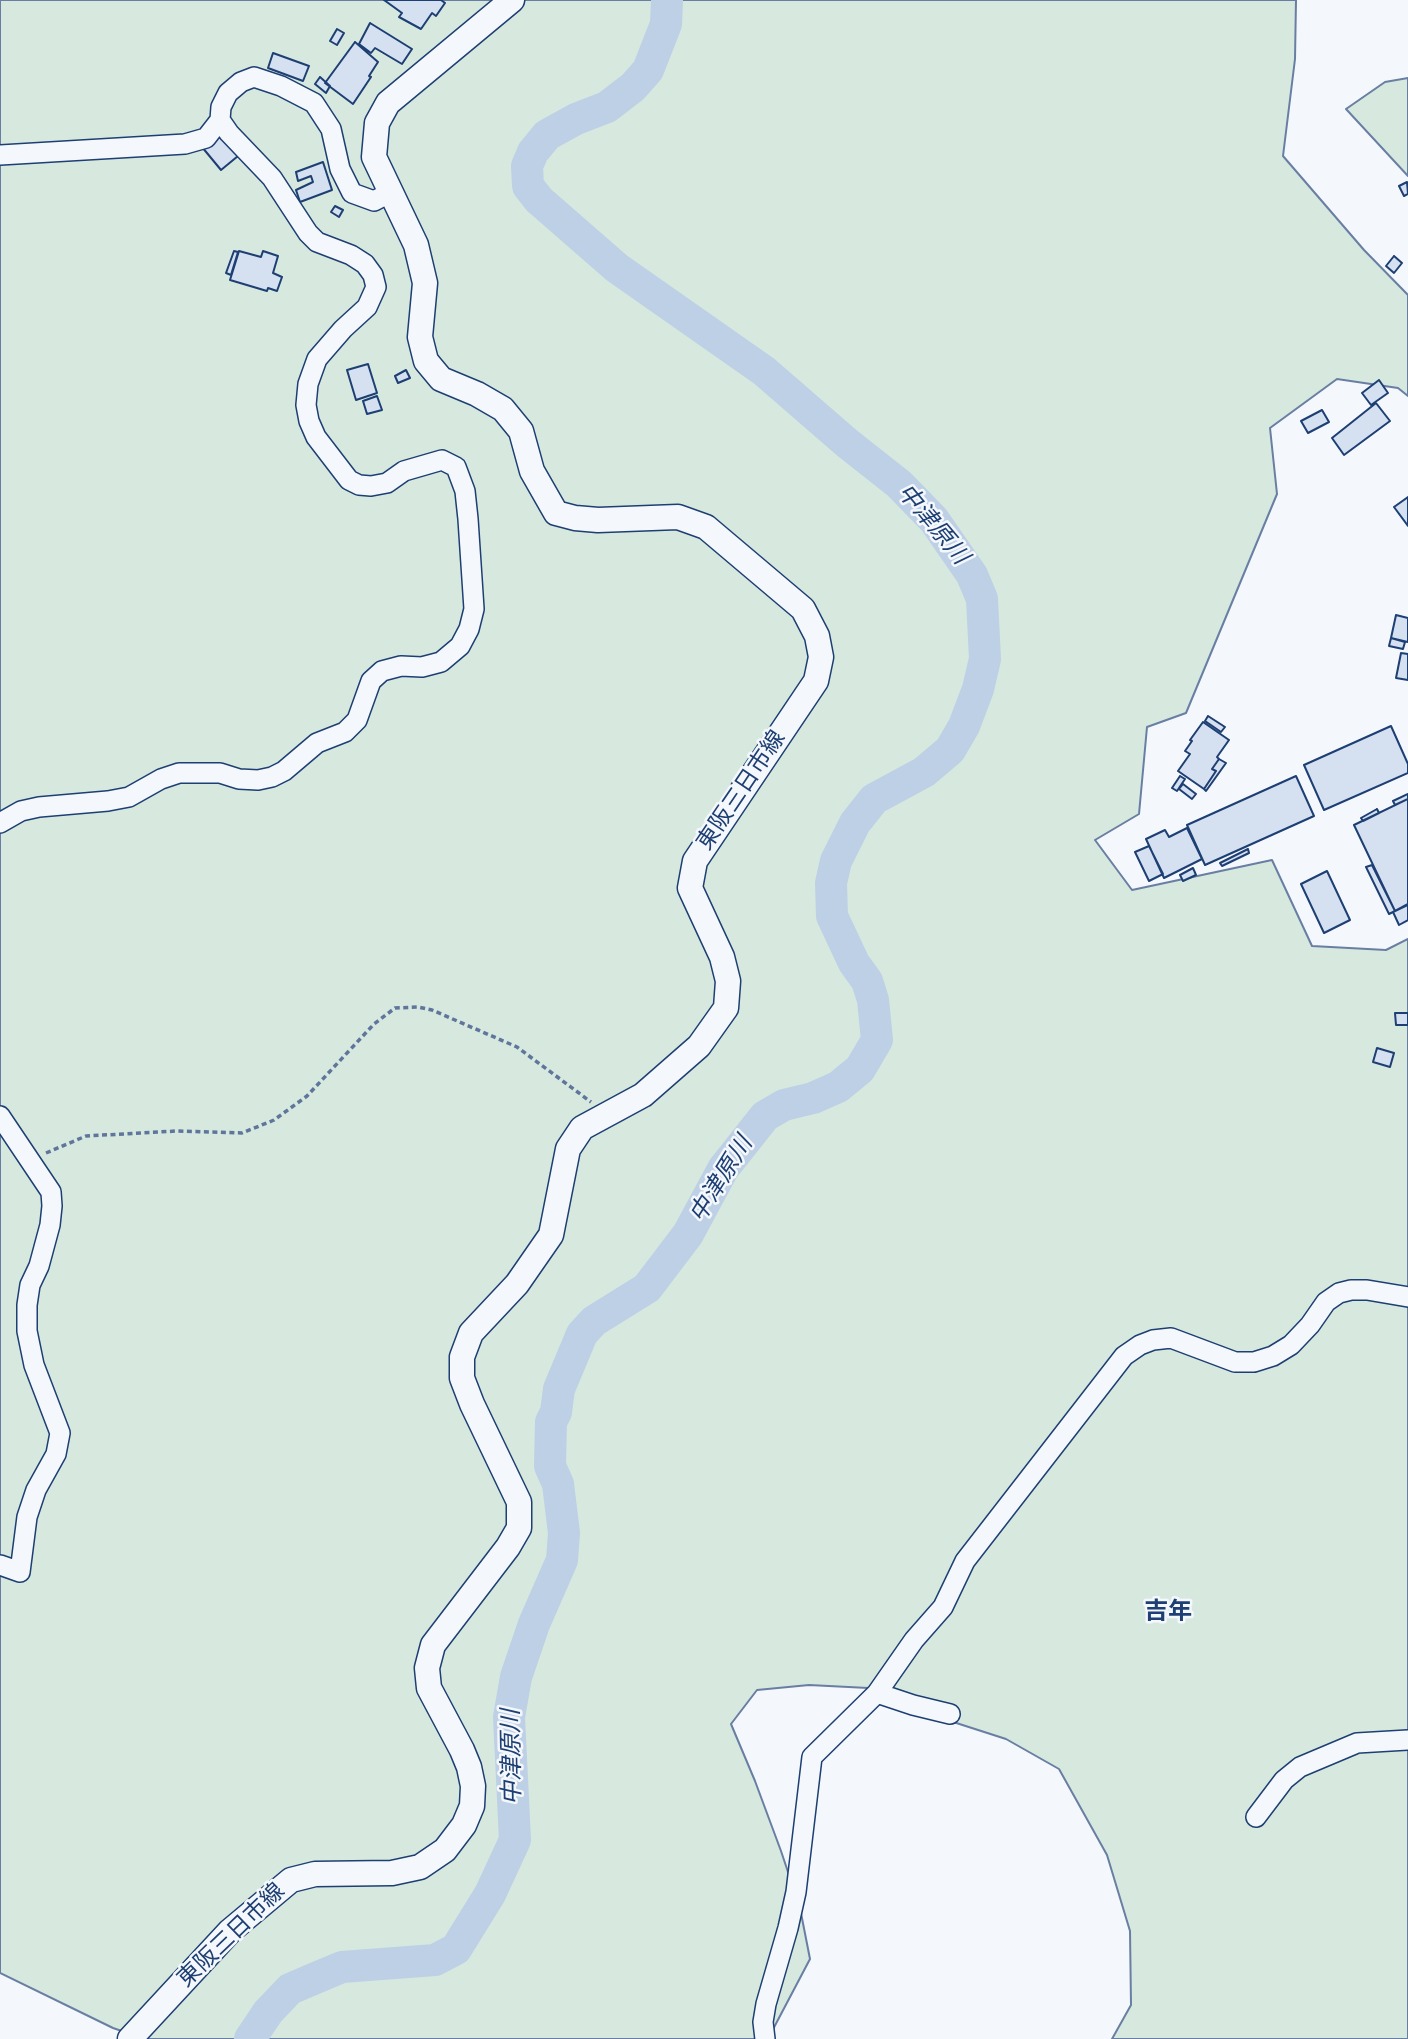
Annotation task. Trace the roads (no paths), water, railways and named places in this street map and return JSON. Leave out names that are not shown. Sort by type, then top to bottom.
[{"type":"main road","name":"東阪三日市線","points":[[130,2039],[230,1931],[291,1880],[314,1874],[392,1873],[420,1867],[445,1850],[464,1825],[472,1806],[473,1786],[469,1767],[429,1688],[427,1668],[433,1645],[508,1547],[519,1528],[519,1502],[471,1404],[462,1378],[462,1357],[471,1333],[517,1284],[551,1235],[568,1149],[582,1128],[643,1095],[699,1046],[726,1008],[728,981],[722,957],[690,888],[695,861],[816,681],[821,657],[817,636],[803,609],[706,527],[678,517],[598,520],[556,513],[532,471],[521,431],[503,409],[477,394],[441,379],[426,361],[420,337],[425,283],[416,245],[374,157],[377,123],[388,103],[512,0]]},
{"type":"street","points":[[0,155],[186,144],[206,138],[220,120],[221,107],[228,93],[241,82],[254,77],[281,86],[314,103],[331,129],[340,169],[352,193],[374,201],[391,192]]},
{"type":"street","points":[[0,823],[20,811],[38,807],[108,802],[129,797],[161,779],[179,773],[220,773],[239,779],[258,780],[272,777],[284,771],[317,743],[345,732],[357,720],[371,681],[382,671],[441,662],[460,646],[469,629],[474,609],[468,519],[465,491],[456,467],[442,460],[404,471],[387,483],[359,485],[349,480],[316,437],[309,421],[306,405],[308,384],[317,359],[367,307],[376,287],[373,275],[365,264],[351,255],[317,242],[308,233],[272,178],[220,120]]},
{"type":"street","points":[[0,1116],[51,1192],[52,1206],[47,1242],[30,1285],[27,1331],[34,1365],[60,1433],[56,1454],[36,1490],[27,1517],[20,1572],[0,1564]]},
{"type":"street","points":[[765,2039],[763,2022],[766,2004],[796,1892],[812,1757],[877,1693],[914,1640],[943,1607],[965,1561],[1124,1356],[1153,1340],[1171,1338],[1235,1362],[1254,1362],[1273,1356],[1291,1345],[1311,1325],[1326,1302],[1339,1293],[1367,1290],[1408,1297]]},
{"type":"street","points":[[877,1693],[950,1714]]},
{"type":"street","points":[[1256,1817],[1284,1780],[1300,1767],[1357,1743],[1408,1740]]},
{"type":"waterway","name":"中津原川","points":[[250,2039],[268,2012],[290,1989],[342,1967],[435,1960],[456,1949],[490,1894],[515,1840],[509,1717],[516,1677],[534,1624],[562,1560],[564,1533],[558,1484],[550,1466],[551,1422],[556,1412],[559,1389],[582,1334],[594,1321],[647,1288],[688,1234],[723,1169],[765,1116],[784,1105],[813,1098],[838,1087],[860,1069],[877,1040],[873,1000],[867,981],[854,963],[832,916],[831,883],[836,861],[855,823],[874,799],[924,772],[950,750],[964,726],[978,689],[985,659],[982,599],[972,575],[934,520],[899,484],[764,371],[617,268],[539,200],[528,186],[527,166],[533,152],[547,135],[576,119],[607,107],[633,87],[648,70],[666,24],[667,0]]},
{"type":"district","name":"吉年","points":[[1168,1613]]}]
